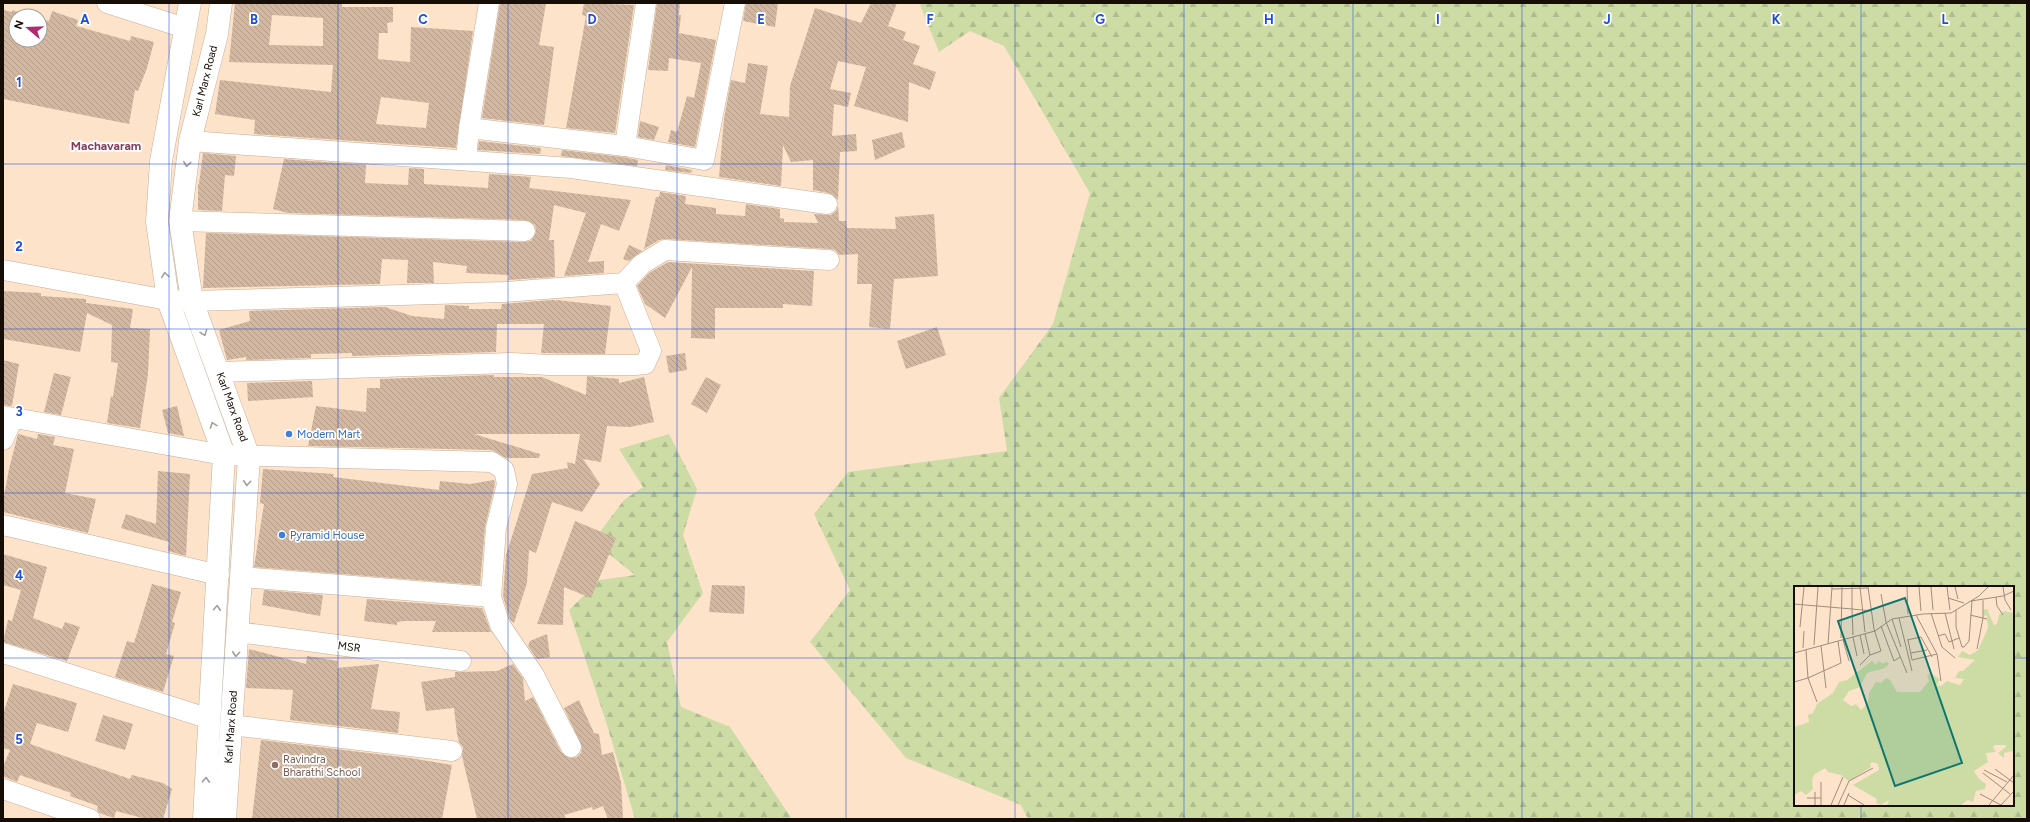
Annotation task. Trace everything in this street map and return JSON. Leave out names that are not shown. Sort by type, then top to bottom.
[{"type":"main road","name":"Karl Marx Road","points":[[190,3],[161,161],[157,222],[168,300],[224,455],[219,575],[204,819]]},
{"type":"main road","name":"Karl Marx Road","points":[[221,3],[217,34],[190,141],[180,221],[192,301],[249,457],[225,819]]},
{"type":"street","points":[[107,3],[185,28]]},
{"type":"street","points":[[466,160],[469,128],[489,3]]},
{"type":"street","points":[[625,146],[646,3]]},
{"type":"street","points":[[469,128],[625,146],[704,160],[735,3]]},
{"type":"street","points":[[190,141],[571,168],[827,204]]},
{"type":"street","points":[[180,221],[525,231]]},
{"type":"street","points":[[3,270],[168,300],[192,301],[504,292],[624,282],[642,264],[665,250],[829,260]]},
{"type":"street","points":[[219,372],[512,363],[549,366],[645,364],[651,351],[624,282]]},
{"type":"street","points":[[3,440],[8,417],[224,455],[249,457],[492,462],[504,470],[507,484],[496,528],[491,597],[500,624],[534,675],[571,747]]},
{"type":"street","points":[[3,525],[219,575]]},
{"type":"street","points":[[241,577],[491,597]]},
{"type":"street","name":"MSR","points":[[238,632],[461,662]]},
{"type":"street","points":[[3,653],[210,719]]},
{"type":"street","points":[[231,725],[452,751]]},
{"type":"street","points":[[3,790],[90,819]]},
{"type":"green space","points":[[922,3],[2027,3],[2027,819],[1028,819],[1021,805],[906,758],[810,642],[850,590],[814,514],[848,472],[1007,451],[999,398],[1053,324],[1090,193],[1004,46],[970,31],[939,52],[920,5]]},
{"type":"green space","points":[[669,434],[697,489],[683,535],[703,593],[667,642],[681,707],[730,727],[792,819],[635,819],[607,725],[569,610],[600,580],[635,575],[593,541],[624,500],[643,487],[619,449]]},
{"type":"building","points":[[235,3],[342,3],[342,7],[393,7],[393,22],[387,23],[388,33],[379,33],[378,59],[410,62],[411,27],[473,31],[456,148],[254,134],[255,120],[215,114],[220,80],[331,92],[333,65],[229,62]],"holes":[[[272,15],[323,18],[323,46],[269,45]],[[381,97],[429,103],[426,128],[376,124]]]},
{"type":"building","points":[[500,3],[546,3],[539,45],[554,47],[544,125],[482,118]]},
{"type":"building","points":[[584,3],[634,5],[615,133],[566,128],[586,16],[582,15]]},
{"type":"building","points":[[657,3],[680,3],[679,15],[681,15],[679,33],[716,40],[695,147],[668,142],[671,130],[677,132],[687,96],[694,98],[701,63],[669,58],[668,71],[648,70]]},
{"type":"building","points":[[746,3],[778,3],[775,27],[743,21]]},
{"type":"building","points":[[871,3],[897,3],[888,26],[906,32],[903,40],[920,46],[913,64],[936,72],[930,90],[909,82],[908,122],[854,106],[866,67],[838,61],[830,89],[851,93],[848,107],[834,104],[832,136],[856,134],[857,151],[840,152],[838,200],[829,193],[813,190],[813,160],[791,162],[783,145],[781,186],[719,177],[724,119],[731,80],[745,83],[748,63],[768,66],[760,114],[789,117],[790,86],[815,8],[861,23]]},
{"type":"building","points":[[3,10],[8,11],[8,48],[48,48],[48,21],[52,11],[78,20],[76,26],[130,41],[131,36],[154,42],[147,68],[138,91],[135,90],[129,124],[3,99]]},
{"type":"building","points":[[640,121],[659,127],[654,140],[638,137]]},
{"type":"building","points":[[902,132],[905,147],[875,160],[872,140]]},
{"type":"building","points":[[479,141],[541,148],[540,154],[478,150]]},
{"type":"building","points":[[562,150],[638,160],[637,166],[561,156]]},
{"type":"building","points":[[203,153],[236,156],[234,176],[225,175],[222,211],[198,210],[198,184]]},
{"type":"building","points":[[284,159],[366,165],[365,183],[408,185],[409,168],[424,169],[424,184],[488,188],[489,174],[531,177],[529,188],[631,200],[619,231],[601,224],[588,262],[604,261],[604,273],[564,276],[586,213],[554,205],[549,240],[554,240],[555,277],[508,280],[509,275],[466,273],[467,266],[433,262],[434,283],[407,283],[408,260],[382,259],[380,284],[203,288],[206,233],[525,242],[531,241],[536,232],[535,225],[525,220],[288,213],[273,209]]},
{"type":"building","points":[[666,165],[692,170],[691,173],[665,170]]},
{"type":"building","points":[[660,192],[686,196],[685,204],[716,208],[716,214],[745,216],[746,204],[780,209],[780,218],[784,219],[784,222],[818,223],[814,214],[831,215],[836,211],[838,206],[839,221],[846,221],[847,228],[896,229],[895,217],[934,214],[938,276],[894,279],[890,329],[869,327],[872,284],[857,284],[858,254],[839,255],[835,250],[830,249],[666,239],[659,240],[644,249],[656,197],[659,197]]},
{"type":"building","points":[[629,245],[642,251],[629,261],[623,259]]},
{"type":"building","points":[[668,262],[814,271],[812,306],[783,304],[783,308],[715,308],[715,339],[691,338],[692,267],[665,318],[645,304],[637,286],[649,273]]},
{"type":"building","points":[[3,291],[41,293],[41,296],[86,299],[86,303],[133,309],[130,328],[150,329],[148,374],[140,428],[107,423],[111,396],[113,397],[118,363],[111,362],[112,325],[87,313],[80,352],[3,339]]},
{"type":"building","points":[[555,300],[555,302],[556,300],[611,306],[605,354],[541,353],[544,324],[497,324],[496,352],[352,356],[352,353],[311,354],[311,358],[246,360],[246,357],[227,360],[219,330],[250,321],[249,311],[385,307],[412,316],[444,319],[445,305],[469,306],[469,309],[501,309],[502,304]]},
{"type":"building","points":[[937,327],[946,355],[906,369],[897,341]]},
{"type":"building","points":[[685,353],[687,370],[669,373],[666,356]]},
{"type":"building","points":[[3,360],[19,364],[12,406],[3,405]]},
{"type":"building","points":[[54,373],[71,377],[61,415],[44,412]]},
{"type":"building","points":[[494,375],[494,377],[542,377],[586,395],[587,376],[619,379],[619,383],[644,377],[654,422],[630,427],[607,426],[601,462],[583,459],[600,484],[582,512],[552,502],[536,553],[529,550],[527,583],[514,623],[510,620],[503,596],[506,555],[532,474],[568,468],[567,462],[575,464],[580,434],[474,434],[540,454],[539,458],[506,458],[492,450],[308,446],[316,406],[366,412],[367,388],[380,388],[380,379]]},
{"type":"building","points":[[706,377],[721,385],[707,413],[691,404]]},
{"type":"building","points":[[312,381],[313,397],[248,401],[247,383]]},
{"type":"building","points":[[177,406],[184,436],[168,433],[162,410]]},
{"type":"building","points":[[18,434],[37,439],[38,434],[55,437],[53,445],[74,449],[65,493],[96,499],[88,533],[3,512],[3,501],[9,469]]},
{"type":"building","points":[[263,469],[334,474],[333,477],[439,490],[440,481],[470,484],[494,480],[495,484],[485,527],[480,585],[254,567],[264,504],[260,503]]},
{"type":"building","points":[[158,471],[190,474],[186,556],[168,551],[169,542],[121,528],[126,514],[156,524]]},
{"type":"building","points":[[575,521],[616,538],[591,598],[564,587],[563,625],[537,624]]},
{"type":"building","points":[[3,554],[47,567],[33,618],[62,629],[65,622],[80,627],[67,661],[3,642],[8,620],[12,621],[21,590],[3,585]]},
{"type":"building","points":[[152,584],[181,592],[172,622],[175,623],[166,654],[174,656],[163,692],[115,677],[127,641],[134,643]]},
{"type":"building","points":[[712,585],[745,586],[744,614],[709,612]]},
{"type":"building","points":[[264,590],[323,595],[320,616],[262,605]]},
{"type":"building","points":[[367,599],[482,608],[491,632],[432,632],[436,621],[404,621],[397,622],[397,625],[364,621]]},
{"type":"building","points":[[547,634],[550,657],[537,659],[528,646],[530,641]]},
{"type":"building","points":[[249,649],[306,664],[307,656],[338,661],[337,668],[379,664],[371,709],[400,712],[398,733],[290,720],[293,690],[246,688]]},
{"type":"building","points":[[513,664],[523,679],[525,701],[533,697],[561,752],[570,758],[577,757],[581,753],[582,747],[564,708],[579,700],[594,733],[599,734],[602,755],[613,752],[621,782],[623,819],[608,819],[603,806],[593,810],[592,807],[564,815],[566,819],[477,819],[462,756],[463,747],[459,742],[457,734],[454,708],[426,711],[421,682],[455,677],[455,672],[497,671]]},
{"type":"building","points":[[13,684],[77,703],[68,732],[37,723],[30,744],[130,779],[132,775],[163,783],[172,789],[163,819],[146,819],[116,811],[114,818],[99,813],[97,810],[98,806],[70,796],[71,793],[20,775],[17,782],[3,776],[3,767],[10,750],[3,748],[3,714]]},
{"type":"building","points":[[103,715],[133,724],[125,750],[95,741]]},
{"type":"building","points":[[261,740],[410,758],[452,765],[442,819],[252,819]]},
{"type":"place","name":"Modern Mart","points":[[289,434]]},
{"type":"place","name":"Pyramid House","points":[[282,535]]},
{"type":"place","name":"Ravindra Bharathi School","points":[[275,765]]},
{"type":"district","name":"Machavaram","points":[[106,146]]}]
